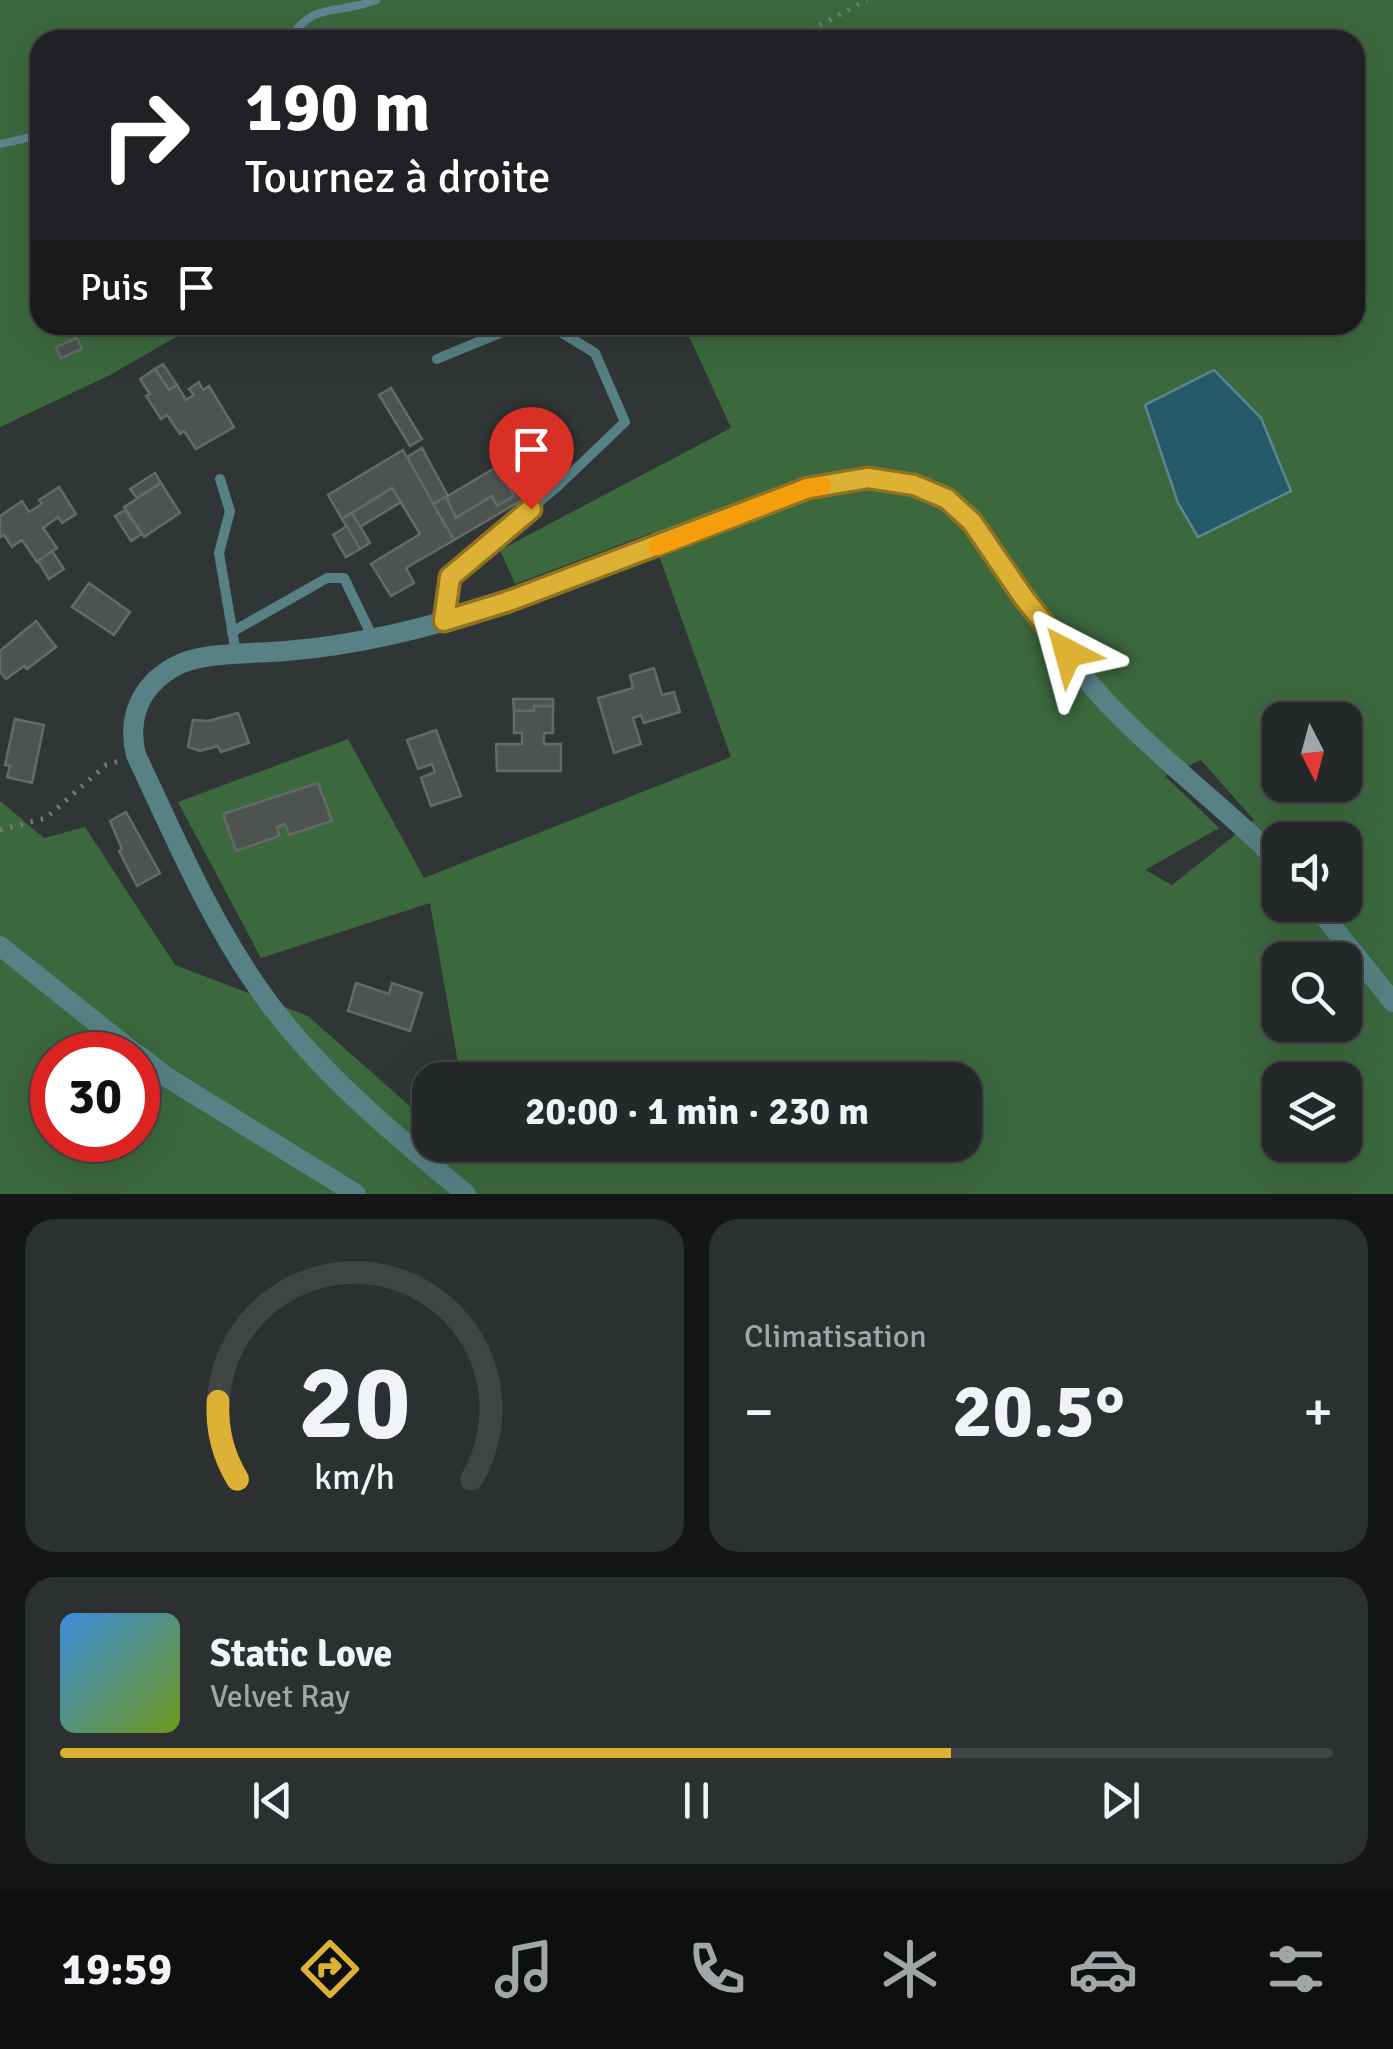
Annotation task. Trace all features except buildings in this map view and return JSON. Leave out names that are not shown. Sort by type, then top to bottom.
[{"type":"street","points":[[466,1194],[313,1057],[256,985],[200,890],[136,755],[130,734],[135,712],[148,688],[176,665],[234,642],[286,651],[374,638],[444,621],[524,596],[808,488],[868,478],[914,485],[947,499],[972,522],[1024,598],[1112,707],[1262,846]]},
{"type":"street","points":[[1329,922],[1393,1002]]},
{"type":"street","points":[[0,946],[108,1032]]},
{"type":"street","points":[[160,1072],[356,1194]]},
{"type":"lane","points":[[437,359],[496,335]]},
{"type":"lane","points":[[444,621],[450,577],[558,486],[625,422],[595,353],[565,335]]},
{"type":"lane","points":[[220,480],[230,511],[219,553],[234,642],[327,578],[344,578],[374,638]]},
{"type":"path","points":[[811,30],[867,0]]},
{"type":"path","points":[[0,830],[46,818],[106,765],[136,755]]},
{"type":"green space","points":[[0,0],[1393,0],[1393,1194],[0,1194],[0,801],[44,838],[85,827],[175,965],[308,1016],[412,1108],[412,1162],[982,1162],[982,1062],[458,1062],[430,903],[261,958],[178,802],[348,739],[424,878],[731,757],[651,533],[515,584],[500,550],[731,428],[689,335],[1365,335],[1365,30],[30,30],[30,335],[180,335],[110,375],[0,427]],"holes":[[[1201,760],[1254,820],[1172,885],[1145,870],[1219,828],[1165,776]]]},
{"type":"water","points":[[1214,370],[1261,418],[1291,491],[1198,537],[1178,503],[1145,405]]},
{"type":"waterway","points":[[296,30],[317,14],[376,0]]},
{"type":"waterway","points":[[0,144],[30,137]]},
{"type":"slow traffic","points":[[658,546],[822,486]]},
{"type":"route","points":[[531,509],[450,577],[444,621],[506,602],[808,488],[868,478],[914,485],[947,499],[972,522],[1068,653]]}]
